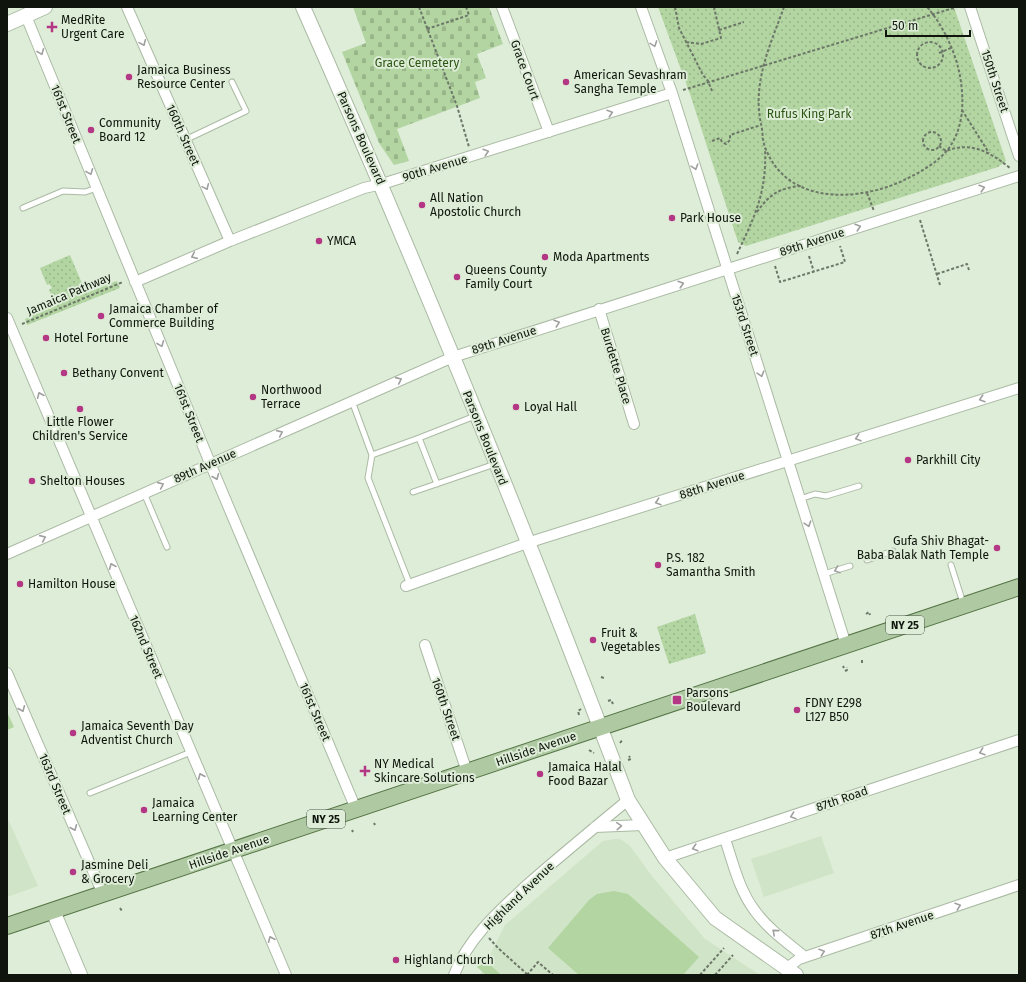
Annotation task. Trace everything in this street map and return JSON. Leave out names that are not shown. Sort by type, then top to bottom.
[{"type":"main road","name":"Hillside Avenue","points":[[7,926],[1019,587]]},
{"type":"street","points":[[7,24],[45,7]]},
{"type":"street","name":"160th Street","points":[[127,7],[230,240]]},
{"type":"street","name":"Parsons Boulevard","points":[[303,7],[382,184],[453,357],[601,727],[628,800],[665,858],[715,918],[792,972]]},
{"type":"street","name":"Grace Court","points":[[502,7],[549,132]]},
{"type":"street","name":"153rd Street","points":[[641,7],[672,93],[846,645]]},
{"type":"street","name":"150th Street","points":[[970,7],[1019,156]]},
{"type":"street","name":"161st Street","points":[[26,16],[210,463],[356,809]]},
{"type":"street","name":"90th Avenue","points":[[135,282],[230,240],[364,188],[382,184],[672,93]]},
{"type":"street","name":"89th Avenue","points":[[7,554],[210,463],[453,357],[599,308],[728,270],[1019,176]]},
{"type":"street","name":"Burdette Place","points":[[599,308],[634,424]]},
{"type":"street","name":"162nd Street","points":[[7,318],[11,336],[91,516],[232,851],[286,975]]},
{"type":"street","name":"88th Avenue","points":[[408,586],[527,543],[1019,388]]},
{"type":"street","name":"160th Street","points":[[425,645],[467,772]]},
{"type":"street","name":"163rd Street","points":[[7,673],[102,894]]},
{"type":"street","name":"87th Road","points":[[665,858],[1019,740]]},
{"type":"street","name":"Highland Avenue","points":[[454,975],[472,944],[500,910],[628,800]]},
{"type":"street","points":[[595,828],[643,825]]},
{"type":"street","points":[[725,839],[740,885],[754,909],[767,925],[805,957]]},
{"type":"street","name":"87th Avenue","points":[[792,972],[799,959],[1019,885]]},
{"type":"street","points":[[53,911],[80,975]]},
{"type":"lane","points":[[185,140],[246,111],[232,82]]},
{"type":"lane","points":[[24,208],[63,191],[85,192],[97,188]]},
{"type":"lane","points":[[352,401],[372,455],[368,478],[408,586]]},
{"type":"lane","points":[[372,455],[476,415]]},
{"type":"lane","points":[[419,438],[437,484]]},
{"type":"lane","points":[[413,492],[496,464]]},
{"type":"lane","points":[[800,499],[815,494],[826,496],[859,486]]},
{"type":"lane","points":[[144,493],[167,547]]},
{"type":"lane","points":[[867,560],[893,551]]},
{"type":"lane","points":[[824,574],[850,566]]},
{"type":"lane","points":[[951,566],[964,606]]},
{"type":"lane","points":[[90,793],[191,752]]},
{"type":"path","points":[[419,7],[457,106],[470,148]]},
{"type":"path","points":[[427,29],[469,15],[466,7]]},
{"type":"path","points":[[675,7],[679,28],[685,42],[703,75],[708,81],[712,91]]},
{"type":"path","points":[[685,42],[693,45],[721,38],[714,7]]},
{"type":"path","points":[[737,254],[755,215],[764,184],[764,147],[759,94],[763,65],[784,7]]},
{"type":"path","points":[[927,7],[933,14],[951,48],[960,76],[962,110],[956,135],[946,151]]},
{"type":"path","points":[[682,90],[957,7]]},
{"type":"path","points":[[719,30],[744,22]]},
{"type":"path","points":[[926,43],[934,43],[942,52],[942,60],[933,68],[926,67],[918,59],[920,48],[926,43]]},
{"type":"path","points":[[939,53],[951,48]]},
{"type":"path","points":[[962,110],[990,154]]},
{"type":"path","points":[[712,141],[720,138],[722,142],[726,144],[730,140],[730,135],[762,125]]},
{"type":"path","points":[[929,132],[936,133],[941,139],[939,146],[935,150],[926,148],[922,144],[924,135],[929,132]]},
{"type":"path","points":[[939,146],[946,151]]},
{"type":"path","points":[[764,147],[780,172],[789,179],[802,186],[821,193],[836,196],[867,193],[884,188],[920,172],[946,151],[957,146],[968,146],[990,154],[1011,168]]},
{"type":"path","points":[[755,215],[768,199],[780,190],[802,186]]},
{"type":"path","points":[[867,193],[874,211]]},
{"type":"path","points":[[920,220],[940,285]]},
{"type":"path","points":[[775,266],[780,282],[814,273],[845,262],[840,246]]},
{"type":"path","points":[[809,256],[814,273]]},
{"type":"path","points":[[937,274],[967,264],[969,270]]},
{"type":"path","name":"Jamaica Pathway","points":[[22,324],[123,282]]},
{"type":"path","points":[[866,614],[869,612],[870,615]]},
{"type":"path","points":[[608,701],[611,700],[613,704]]},
{"type":"path","points":[[578,710],[579,715]]},
{"type":"path","points":[[620,744],[623,739]]},
{"type":"path","points":[[589,750],[594,753]]},
{"type":"path","points":[[628,760],[631,759],[629,756]]},
{"type":"path","points":[[489,938],[527,975],[538,962],[553,975]]},
{"type":"path","points":[[700,975],[724,948]]},
{"type":"path","points":[[715,975],[733,955]]},
{"type":"shaded area","points":[[7,817],[38,886],[7,897]]},
{"type":"shaded area","points":[[821,836],[834,873],[764,897],[751,859]]},
{"type":"shaded area","points":[[620,839],[630,846],[652,876],[705,939],[760,975],[480,975],[505,925],[603,841]]},
{"type":"green space","name":"Grace Cemetery","points":[[353,7],[489,7],[503,44],[477,54],[486,78],[475,82],[480,98],[397,129],[409,161],[394,165],[379,143],[342,52],[366,43]]},
{"type":"green space","name":"Rufus King Park","points":[[658,7],[954,7],[1006,161],[998,167],[746,246],[738,242],[690,94]]},
{"type":"green space","points":[[70,255],[86,293],[117,281],[120,288],[27,325],[25,319],[58,304],[56,299],[54,300],[49,290],[52,288],[49,284],[47,285],[40,268]]},
{"type":"green space","points":[[695,614],[706,653],[669,664],[657,627]]},
{"type":"green space","points":[[7,714],[14,727],[7,730]]},
{"type":"green space","points":[[614,891],[628,894],[699,957],[683,975],[579,975],[548,948],[589,900],[597,894]]},
{"type":"green space","points":[[484,959],[501,975],[486,975],[477,967]]},
{"type":"place","name":"MedRite Urgent Care","points":[[52,27]]},
{"type":"place","name":"Jamaica Business Resource Center","points":[[129,77]]},
{"type":"place","name":"American Sevashram Sangha Temple","points":[[566,82]]},
{"type":"place","name":"Community Board 12","points":[[91,130]]},
{"type":"place","name":"All Nation Apostolic Church","points":[[422,205]]},
{"type":"place","name":"Park House","points":[[672,218]]},
{"type":"place","name":"YMCA","points":[[319,241]]},
{"type":"place","name":"Moda Apartments","points":[[545,257]]},
{"type":"place","name":"Queens County Family Court","points":[[457,277]]},
{"type":"place","name":"Jamaica Chamber of Commerce Building","points":[[101,316]]},
{"type":"place","name":"Hotel Fortune","points":[[46,338]]},
{"type":"place","name":"Bethany Convent","points":[[64,373]]},
{"type":"place","name":"Northwood Terrace","points":[[253,397]]},
{"type":"place","name":"Loyal Hall","points":[[516,407]]},
{"type":"place","name":"Little Flower Children's Service","points":[[80,409]]},
{"type":"place","name":"Parkhill City","points":[[908,460]]},
{"type":"place","name":"Shelton Houses","points":[[32,481]]},
{"type":"place","name":"Gufa Shiv Bhagat- Baba Balak Nath Temple","points":[[997,548]]},
{"type":"place","name":"P.S. 182 Samantha Smith","points":[[658,565]]},
{"type":"place","name":"Hamilton House","points":[[20,584]]},
{"type":"place","name":"Fruit & Vegetables","points":[[593,640]]},
{"type":"place","name":"Parsons Boulevard","points":[[677,700]]},
{"type":"place","name":"FDNY E298 L127 B50","points":[[797,710]]},
{"type":"place","name":"Jamaica Seventh Day Adventist Church","points":[[73,733]]},
{"type":"place","name":"NY Medical Skincare Solutions","points":[[365,771]]},
{"type":"place","name":"Jamaica Halal Food Bazar","points":[[540,774]]},
{"type":"place","name":"Jamaica Learning Center","points":[[144,810]]},
{"type":"place","name":"Jasmine Deli & Grocery","points":[[73,872]]},
{"type":"place","name":"Highland Church","points":[[396,960]]}]
